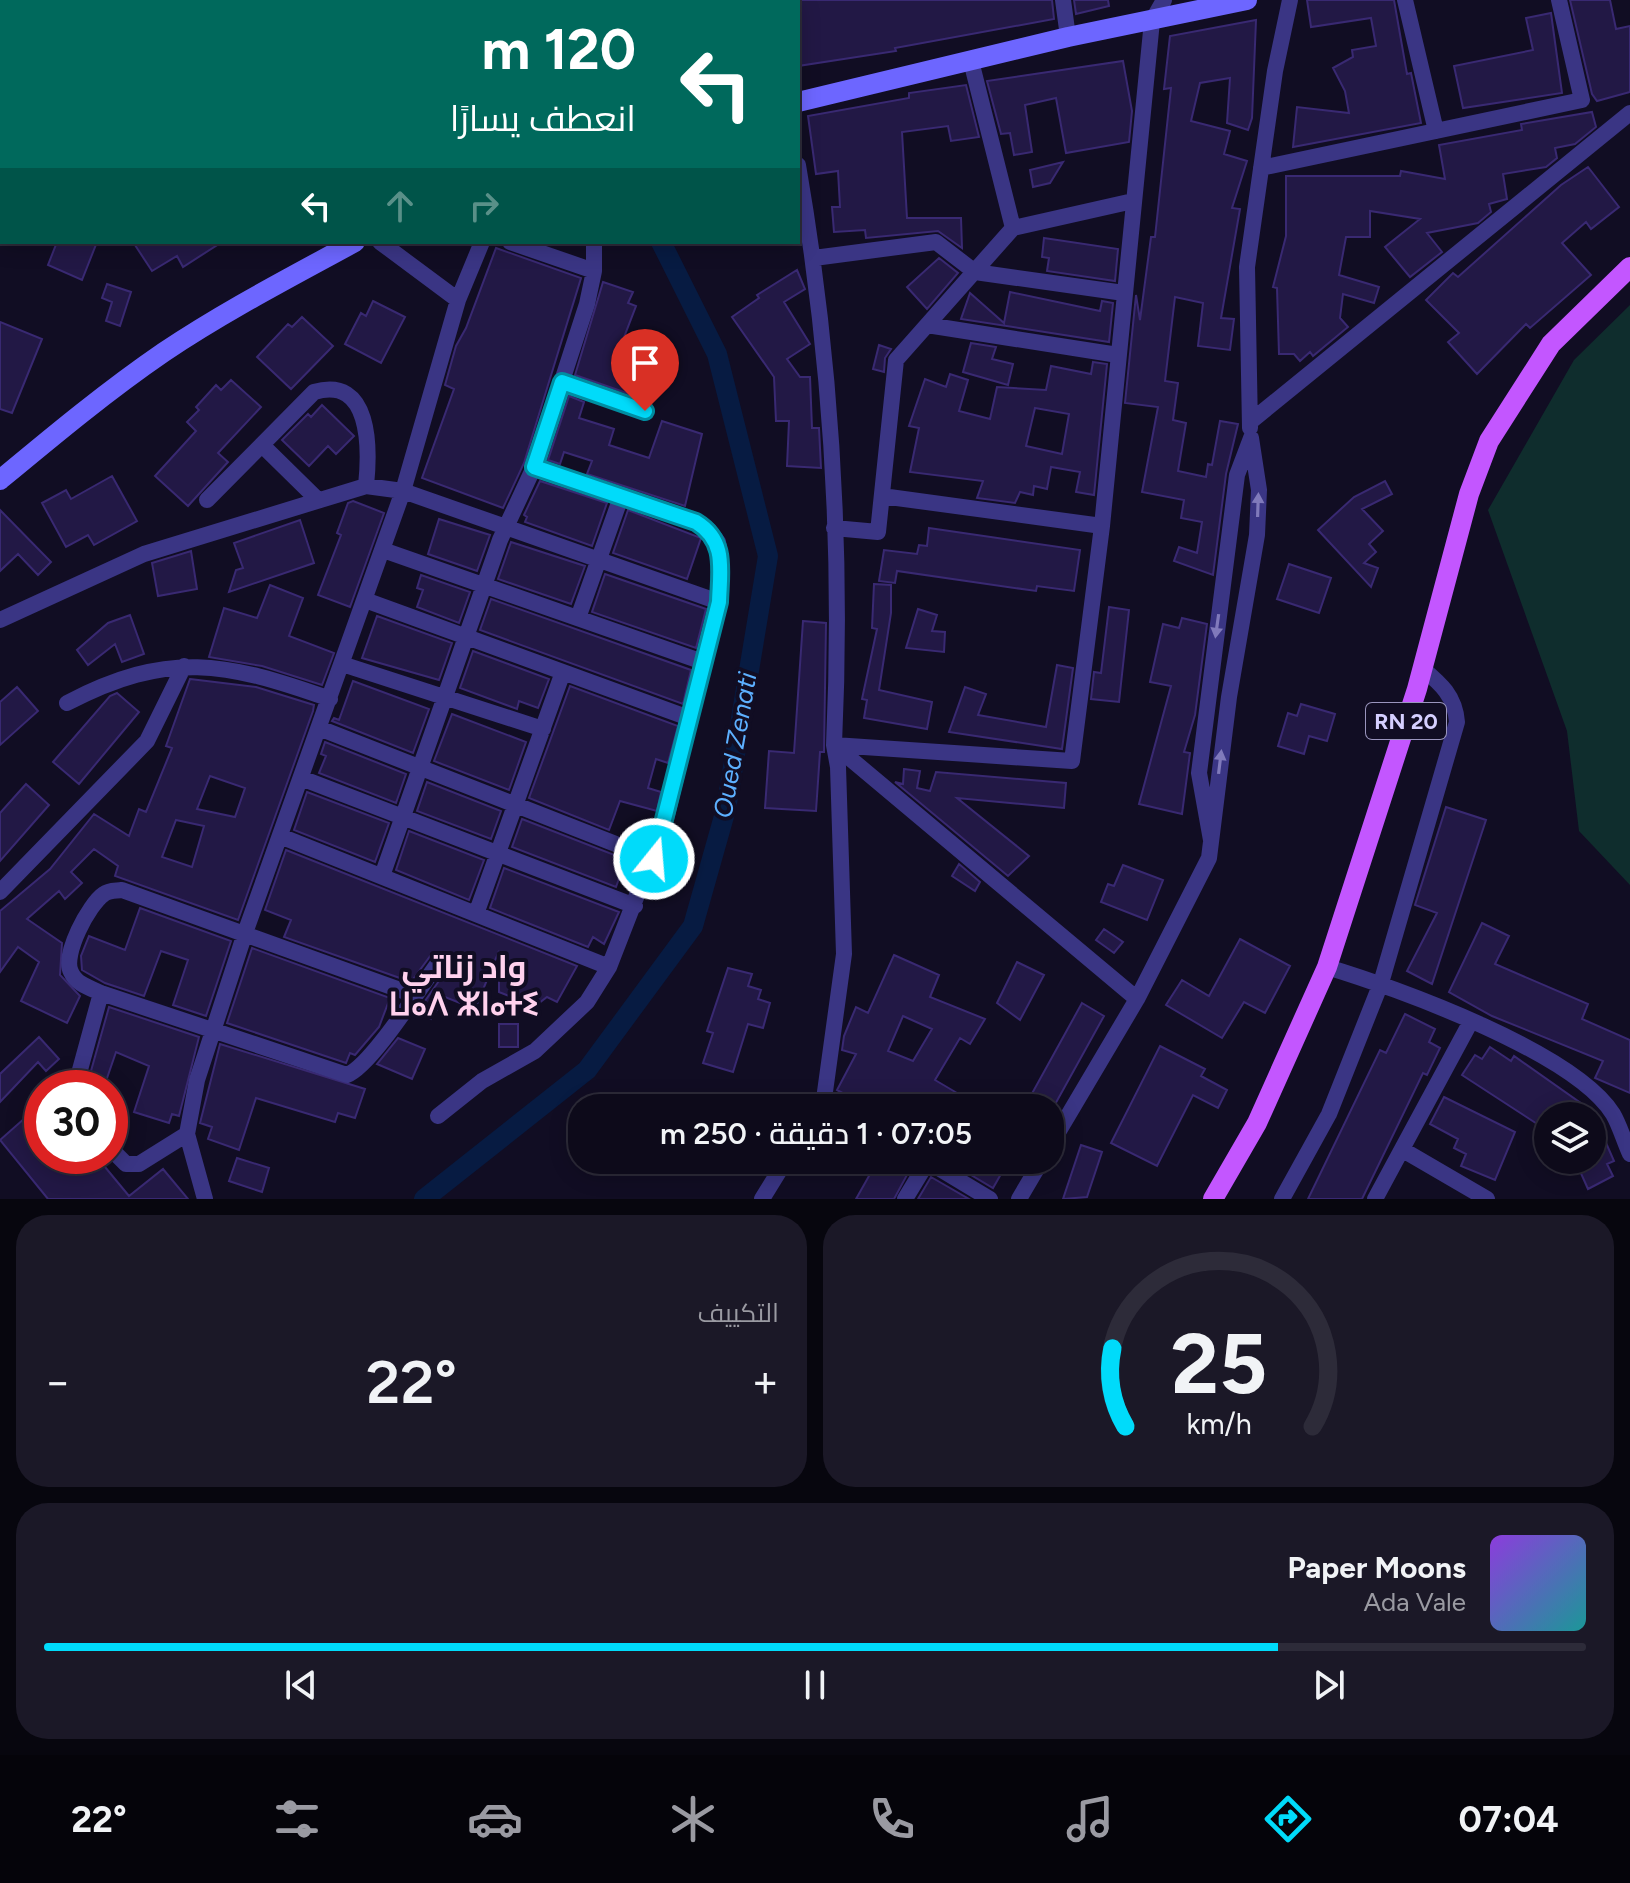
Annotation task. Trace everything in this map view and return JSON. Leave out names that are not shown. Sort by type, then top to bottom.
[{"type":"main road","name":"RN 20","points":[[1213,1199],[1257,1123],[1327,967],[1422,668],[1469,494],[1489,441],[1551,344],[1630,267]]},
{"type":"street","points":[[1063,0],[1068,37]]},
{"type":"street","points":[[834,745],[1072,761],[1102,526],[1152,21],[1164,0]]},
{"type":"street","points":[[800,102],[1068,37],[1247,0]]},
{"type":"street","points":[[1064,1122],[1137,999],[1209,858],[1229,697],[1257,535],[1259,490],[1250,430],[1247,267],[1275,71],[1290,0]]},
{"type":"street","points":[[1405,0],[1436,131]]},
{"type":"street","points":[[1261,168],[1582,100],[1559,0]]},
{"type":"street","points":[[971,61],[1013,228]]},
{"type":"street","points":[[1211,840],[1199,773],[1237,475],[1250,430],[1630,113]]},
{"type":"street","points":[[800,177],[814,258],[839,629],[834,745],[838,767],[844,954],[828,1094]]},
{"type":"street","points":[[834,528],[878,532],[896,360],[1013,228],[1133,201]]},
{"type":"street","points":[[814,258],[936,242],[975,272],[1124,293]]},
{"type":"street","points":[[0,480],[80,413],[165,352],[269,288],[351,244]]},
{"type":"street","points":[[383,244],[458,300]]},
{"type":"street","points":[[205,1199],[187,1134],[190,1107],[245,933],[403,491],[458,300],[481,244]]},
{"type":"street","points":[[516,244],[594,271]]},
{"type":"street","points":[[382,876],[484,586],[506,527],[534,467],[594,271],[594,244]]},
{"type":"street","points":[[927,325],[1118,355]]},
{"type":"street","points":[[562,382],[645,411]]},
{"type":"street","points":[[207,500],[314,392],[330,387],[346,392],[357,404],[363,420],[368,464],[366,486]]},
{"type":"street","points":[[262,445],[318,500]]},
{"type":"street","points":[[438,1116],[482,1081],[535,1051],[587,1002],[609,967],[654,859],[719,602],[721,559],[718,542],[709,530],[534,467]]},
{"type":"street","points":[[0,620],[144,554],[366,486],[403,491],[719,602]]},
{"type":"street","points":[[882,496],[1102,526]]},
{"type":"street","points":[[578,618],[621,497]]},
{"type":"street","points":[[383,550],[703,662]]},
{"type":"street","points":[[365,600],[689,718]]},
{"type":"street","points":[[342,664],[543,729]]},
{"type":"street","points":[[67,703],[104,684],[143,672],[184,666],[225,668],[269,677],[330,699]]},
{"type":"street","points":[[0,892],[147,741],[184,666]]},
{"type":"street","points":[[1282,1199],[1329,1114],[1381,983],[1457,722],[1456,706],[1446,689],[1422,668]]},
{"type":"street","points":[[476,914],[563,672]]},
{"type":"street","points":[[319,728],[654,859]]},
{"type":"street","points":[[834,745],[1137,999]]},
{"type":"street","points":[[301,778],[635,906]]},
{"type":"street","points":[[280,836],[609,967]]},
{"type":"street","points":[[414,995],[122,890],[107,892],[93,904],[69,958],[70,972],[82,985],[101,993],[347,1075],[364,1064],[439,962]]},
{"type":"street","points":[[1327,967],[1381,983],[1529,1049],[1576,1078],[1612,1113],[1630,1154]]},
{"type":"street","points":[[80,1070],[101,993]]},
{"type":"street","points":[[1375,1199],[1470,1023]]},
{"type":"street","points":[[128,1164],[139,1164],[187,1134]]},
{"type":"street","points":[[1403,1150],[1487,1199]]},
{"type":"street","points":[[762,1199],[777,1174]]},
{"type":"street","points":[[905,1199],[919,1174]]},
{"type":"street","points":[[948,1174],[990,1199]]},
{"type":"street","points":[[1019,1199],[1034,1174]]},
{"type":"green space","points":[[1630,305],[1630,885],[1579,831],[1567,731],[1488,510],[1574,360]]},
{"type":"building","points":[[800,0],[1052,0],[1054,19],[895,48],[896,51],[800,66]]},
{"type":"building","points":[[1074,0],[1108,0],[1109,6],[1076,14]]},
{"type":"building","points":[[1307,0],[1394,0],[1407,74],[1411,73],[1421,123],[1293,147],[1297,107],[1349,113],[1345,91],[1333,68],[1353,57],[1352,50],[1376,46],[1371,18],[1311,27]]},
{"type":"building","points":[[1570,0],[1610,0],[1616,29],[1630,26],[1630,92],[1597,101],[1592,94]]},
{"type":"building","points":[[1551,13],[1562,93],[1463,108],[1454,66],[1533,50],[1526,18]]},
{"type":"building","points":[[1256,20],[1252,118],[1248,130],[1227,123],[1230,78],[1200,83],[1191,121],[1230,131],[1224,154],[1247,161],[1232,208],[1240,209],[1221,318],[1234,319],[1230,350],[1198,346],[1203,303],[1175,297],[1165,381],[1178,383],[1173,420],[1186,423],[1178,471],[1206,477],[1208,464],[1212,465],[1220,421],[1238,424],[1226,474],[1213,575],[1174,561],[1179,547],[1197,553],[1202,522],[1181,518],[1184,500],[1142,492],[1158,407],[1125,403],[1136,295],[1140,320],[1151,237],[1155,237],[1171,88],[1164,89],[1170,36]]},
{"type":"building","points":[[1123,61],[1132,111],[1129,142],[1066,153],[1056,98],[1025,105],[1032,152],[1014,155],[1010,133],[1001,134],[987,81]]},
{"type":"building","points":[[966,85],[979,137],[951,141],[948,126],[902,132],[907,218],[961,218],[962,248],[938,231],[866,238],[865,230],[834,232],[832,207],[840,207],[838,171],[816,174],[808,116],[909,98],[909,93]]},
{"type":"building","points":[[1592,112],[1596,127],[1575,144],[1555,148],[1557,158],[1546,167],[1503,174],[1507,199],[1489,204],[1491,212],[1478,223],[1427,233],[1442,252],[1410,277],[1385,247],[1420,219],[1370,211],[1370,237],[1346,237],[1339,275],[1379,287],[1374,303],[1343,294],[1340,318],[1348,327],[1313,356],[1310,352],[1300,361],[1294,354],[1279,354],[1277,288],[1273,287],[1286,236],[1286,176],[1400,176],[1401,171],[1445,179],[1439,145],[1522,130],[1521,124]]},
{"type":"building","points":[[1063,162],[1050,183],[1033,187],[1030,170]]},
{"type":"building","points":[[1588,167],[1619,207],[1591,229],[1586,222],[1562,243],[1591,275],[1530,328],[1526,324],[1477,374],[1448,342],[1459,333],[1426,300],[1453,273],[1458,277],[1561,185]]},
{"type":"building","points":[[1044,238],[1118,249],[1115,281],[1047,271],[1049,258],[1042,257]]},
{"type":"building","points":[[56,244],[96,244],[82,280],[48,265]]},
{"type":"building","points":[[134,244],[219,244],[183,267],[177,256],[152,271]]},
{"type":"building","points":[[496,248],[581,278],[524,463],[503,508],[422,478],[454,389],[445,385],[456,346],[466,328]]},
{"type":"building","points":[[939,258],[958,273],[927,309],[907,287]]},
{"type":"building","points":[[797,270],[805,289],[784,302],[810,344],[787,359],[800,377],[810,377],[812,428],[819,428],[821,468],[787,466],[789,421],[776,421],[774,377],[732,317],[759,298],[757,295]]},
{"type":"building","points":[[603,282],[633,292],[628,303],[636,306],[623,340],[663,354],[644,399],[575,375]]},
{"type":"building","points":[[107,284],[131,292],[120,326],[106,321],[112,302],[102,298]]},
{"type":"building","points":[[1010,292],[1100,311],[1102,301],[1113,303],[1109,342],[961,319],[970,293],[1004,323]]},
{"type":"building","points":[[373,301],[405,317],[381,363],[345,344],[361,313],[366,316]]},
{"type":"building","points":[[302,317],[333,346],[291,389],[257,357],[288,324],[292,327]]},
{"type":"building","points":[[0,322],[42,339],[12,413],[0,409]]},
{"type":"building","points":[[971,343],[996,347],[992,359],[1013,364],[1008,385],[963,372]]},
{"type":"building","points":[[879,345],[891,349],[885,358],[884,372],[873,369]]},
{"type":"building","points":[[1093,362],[1107,364],[1094,495],[1076,492],[1080,472],[1051,467],[1047,489],[1034,486],[1033,495],[1020,492],[1015,503],[977,498],[983,481],[910,472],[919,428],[909,426],[925,379],[946,387],[950,374],[968,380],[959,411],[990,419],[997,387],[1046,390],[1051,366],[1091,374]],"holes":[[[1035,408],[1069,414],[1062,454],[1026,446]]]},
{"type":"building","points":[[231,380],[261,407],[218,453],[228,462],[188,506],[155,476],[196,431],[187,422],[199,410],[196,407],[216,385],[221,390]]},
{"type":"building","points":[[569,396],[584,402],[579,418],[614,429],[609,445],[649,458],[662,421],[702,434],[685,506],[587,474],[592,461],[564,452],[560,464],[548,460]]},
{"type":"building","points":[[322,405],[354,436],[336,454],[328,446],[309,466],[282,440],[308,414],[311,417]]},
{"type":"building","points":[[112,476],[137,521],[94,545],[88,535],[66,547],[42,503],[66,490],[71,499]]},
{"type":"building","points":[[540,481],[607,503],[592,546],[525,522],[527,517],[524,515]]},
{"type":"building","points":[[1385,481],[1392,494],[1362,509],[1383,531],[1369,544],[1376,552],[1364,563],[1378,568],[1371,587],[1318,530],[1354,497]]},
{"type":"building","points":[[353,501],[384,513],[350,607],[318,595],[341,535],[337,533],[348,503]]},
{"type":"building","points":[[0,510],[51,562],[38,575],[18,554],[0,571]]},
{"type":"building","points":[[628,510],[701,538],[687,579],[613,553]]},
{"type":"building","points":[[439,519],[490,535],[477,571],[428,554]]},
{"type":"building","points":[[300,520],[314,563],[229,592],[236,570],[243,568],[234,543]]},
{"type":"building","points":[[929,528],[1080,550],[1074,591],[1037,586],[1036,591],[897,571],[895,583],[879,581],[884,550],[917,554],[919,545],[927,546]]},
{"type":"building","points":[[511,542],[585,566],[571,604],[498,579]]},
{"type":"building","points":[[191,551],[197,589],[158,596],[152,563]]},
{"type":"building","points":[[1289,564],[1331,578],[1319,613],[1277,599]]},
{"type":"building","points":[[605,574],[706,609],[696,648],[592,612]]},
{"type":"building","points":[[421,575],[470,592],[459,623],[417,607],[423,590],[417,588]]},
{"type":"building","points":[[874,584],[891,585],[891,613],[879,690],[932,702],[927,729],[864,718],[867,700],[862,699],[877,629],[872,628]]},
{"type":"building","points":[[270,585],[303,598],[289,636],[334,653],[322,685],[262,666],[209,657],[224,608],[257,618]]},
{"type":"building","points":[[491,599],[691,670],[683,704],[480,630]]},
{"type":"building","points":[[1109,607],[1129,610],[1119,702],[1091,699],[1094,672],[1101,673]]},
{"type":"building","points":[[918,609],[937,615],[932,631],[945,632],[944,652],[906,648]]},
{"type":"building","points":[[130,615],[144,654],[122,662],[115,644],[88,665],[77,650],[108,623]]},
{"type":"building","points":[[377,616],[452,643],[439,680],[362,658]]},
{"type":"building","points":[[1182,618],[1207,624],[1195,715],[1184,752],[1190,753],[1182,814],[1139,804],[1171,686],[1150,682],[1163,624],[1179,628]]},
{"type":"building","points":[[803,621],[826,623],[824,752],[820,752],[816,811],[765,808],[769,751],[794,753]]},
{"type":"building","points":[[473,651],[549,679],[538,708],[519,701],[517,709],[460,688]]},
{"type":"building","points":[[1057,665],[1073,668],[1062,749],[949,732],[965,687],[986,694],[978,715],[1046,727]]},
{"type":"building","points":[[190,679],[256,687],[314,705],[238,920],[115,876],[118,866],[94,849],[71,872],[82,883],[65,899],[59,891],[27,919],[62,943],[60,975],[80,996],[67,1023],[21,1001],[39,962],[18,947],[0,972],[0,911],[50,869],[94,814],[129,836],[139,809],[146,812],[172,748],[166,746]],"holes":[[[210,776],[245,788],[235,817],[197,809]],[[176,820],[204,826],[192,867],[162,857]]]},
{"type":"building","points":[[353,681],[429,709],[413,753],[332,721],[334,718],[339,720]]},
{"type":"building","points":[[570,686],[678,726],[668,763],[656,759],[648,788],[661,792],[657,811],[620,801],[609,830],[529,798]]},
{"type":"building","points":[[17,687],[38,711],[0,745],[0,702]]},
{"type":"building","points":[[117,693],[139,712],[79,784],[53,762],[110,696]]},
{"type":"building","points":[[1301,704],[1335,714],[1327,741],[1309,736],[1304,754],[1278,746],[1288,713],[1297,716]]},
{"type":"building","points":[[452,714],[526,742],[509,790],[434,761]]},
{"type":"building","points":[[325,742],[406,774],[396,803],[319,773],[326,756],[321,754]]},
{"type":"building","points":[[904,769],[920,771],[917,788],[930,791],[936,772],[1066,783],[1064,808],[957,798],[1029,856],[1008,876],[895,782],[903,784]]},
{"type":"building","points":[[427,782],[501,811],[491,839],[417,811]]},
{"type":"building","points":[[26,784],[49,805],[0,861],[0,813]]},
{"type":"building","points":[[307,792],[389,823],[375,862],[294,830]]},
{"type":"building","points":[[1446,807],[1486,820],[1432,984],[1407,971],[1437,913],[1415,905]]},
{"type":"building","points":[[522,819],[635,863],[633,868],[624,865],[616,887],[512,847]]},
{"type":"building","points":[[409,831],[484,860],[469,900],[396,870]]},
{"type":"building","points":[[286,850],[577,966],[557,1002],[547,997],[526,1013],[514,998],[499,992],[499,951],[475,1009],[445,997],[431,1019],[418,1011],[448,968],[449,958],[445,953],[431,955],[411,982],[284,937],[291,920],[265,910]]},
{"type":"building","points":[[959,864],[980,882],[975,891],[952,876]]},
{"type":"building","points":[[1123,865],[1163,880],[1147,920],[1101,902],[1108,884],[1114,886]]},
{"type":"building","points":[[504,868],[619,912],[604,944],[593,937],[588,947],[490,908]]},
{"type":"building","points":[[140,908],[231,941],[206,1016],[173,1005],[188,960],[161,951],[144,996],[105,983],[82,970],[81,956],[89,936],[125,950]]},
{"type":"building","points":[[1482,923],[1509,936],[1495,964],[1588,1004],[1582,1019],[1630,1040],[1630,1093],[1595,1078],[1603,1061],[1492,1016],[1449,992]]},
{"type":"building","points":[[1104,929],[1123,942],[1114,953],[1096,940]]},
{"type":"building","points":[[1240,939],[1290,966],[1265,1013],[1244,1002],[1222,1038],[1166,1005],[1182,980],[1209,996]]},
{"type":"building","points":[[252,948],[390,998],[379,1027],[355,1055],[350,1053],[346,1063],[227,1023]]},
{"type":"building","points":[[894,955],[939,975],[930,997],[985,1019],[970,1044],[960,1038],[935,1080],[956,1094],[844,1094],[837,1090],[856,1054],[842,1050],[844,1036],[856,1007],[868,1013]],"holes":[[[903,1016],[932,1029],[913,1061],[888,1051]]]},
{"type":"building","points":[[1017,962],[1044,975],[1020,1020],[997,1003]]},
{"type":"building","points":[[728,968],[752,974],[748,986],[761,990],[758,999],[770,1003],[763,1028],[748,1024],[733,1072],[703,1063],[713,1033],[707,1031]]},
{"type":"building","points":[[1082,1003],[1104,1016],[1061,1094],[1032,1094]]},
{"type":"building","points":[[109,1007],[199,1037],[179,1116],[172,1114],[169,1123],[134,1112],[149,1066],[116,1052],[110,1070],[91,1070]]},
{"type":"building","points":[[1405,1014],[1435,1029],[1429,1042],[1440,1048],[1427,1075],[1423,1073],[1362,1199],[1308,1199],[1380,1050],[1386,1053]]},
{"type":"building","points":[[499,1024],[518,1024],[518,1047],[499,1047]]},
{"type":"building","points":[[39,1037],[59,1059],[47,1070],[38,1062],[30,1070],[24,1070],[24,1077],[0,1102],[0,1074]]},
{"type":"building","points":[[398,1038],[425,1049],[412,1079],[377,1064]]},
{"type":"building","points":[[220,1044],[365,1089],[355,1118],[338,1113],[335,1122],[256,1098],[239,1150],[208,1139],[212,1127],[200,1123]]},
{"type":"building","points":[[1160,1046],[1205,1069],[1201,1076],[1227,1090],[1218,1108],[1193,1095],[1157,1166],[1111,1143]]},
{"type":"building","points":[[1490,1047],[1511,1061],[1514,1056],[1579,1102],[1534,1102],[1534,1122],[1462,1075],[1475,1055],[1482,1059]]},
{"type":"building","points":[[1444,1097],[1515,1132],[1495,1180],[1461,1166],[1466,1154],[1454,1148],[1458,1139],[1430,1124]]},
{"type":"building","points":[[24,1119],[24,1170],[0,1140]]},
{"type":"building","points":[[1606,1143],[1614,1161],[1607,1164],[1613,1176],[1588,1189],[1581,1174],[1606,1174]]},
{"type":"building","points":[[1081,1145],[1102,1152],[1087,1197],[1063,1199]]},
{"type":"building","points":[[237,1158],[269,1168],[262,1192],[229,1181]]},
{"type":"building","points":[[163,1169],[188,1199],[48,1199],[28,1174],[111,1174],[129,1196]]},
{"type":"building","points":[[870,1174],[908,1174],[894,1199],[856,1199]]},
{"type":"building","points":[[970,1174],[1001,1174],[993,1188]]},
{"type":"building","points":[[931,1177],[969,1199],[918,1199]]},
{"type":"waterway","name":"Oued Zenati","points":[[424,1199],[587,1070],[693,926],[726,809],[768,556],[717,354],[662,244]]},
{"type":"district","name":"واد زناتي ⵡⴰⴷ ⵣⵏⴰⵜⵉ","points":[[464,986]]},
{"type":"route","points":[[645,411],[562,382],[534,467],[696,522],[709,530],[718,542],[721,559],[719,602],[654,859]]}]
